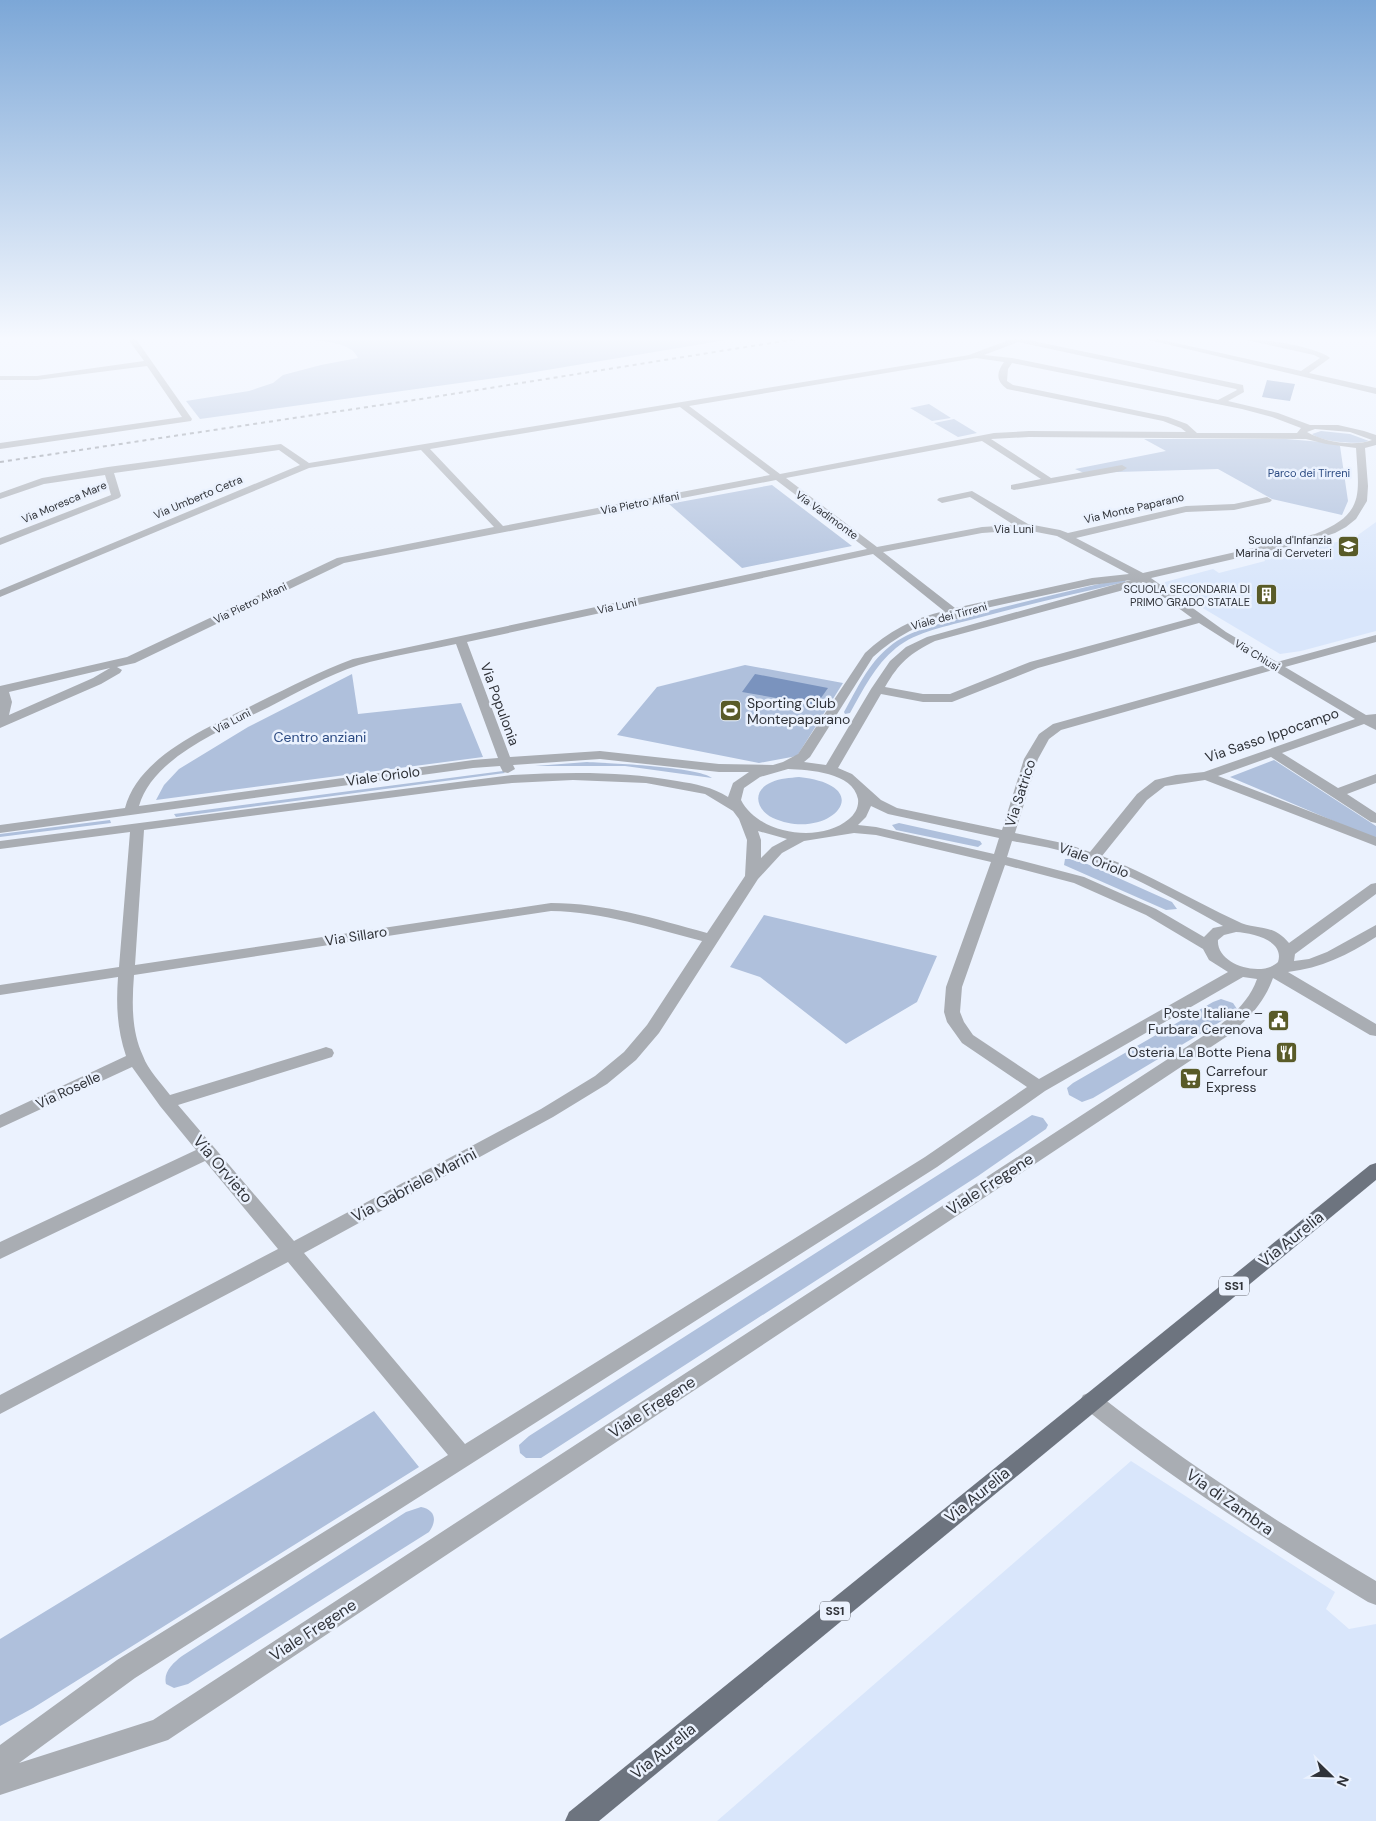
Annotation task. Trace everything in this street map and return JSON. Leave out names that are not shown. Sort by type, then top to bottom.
[{"type":"main road","name":"Via Aurelia","points":[[578,1821],[1376,1170]]},
{"type":"street","points":[[0,446],[153,424]]},
{"type":"street","name":"Via Umberto Cetra","points":[[0,594],[307,466],[561,424]]},
{"type":"street","name":"Via Vadimonte","points":[[707,424],[775,477],[875,550],[973,627]]},
{"type":"street","points":[[1179,424],[1194,434]]},
{"type":"street","points":[[1293,424],[1306,431],[1360,446],[1376,440]]},
{"type":"street","points":[[1306,431],[1325,426],[1361,432],[1376,440]]},
{"type":"street","points":[[1361,432],[1376,429]]},
{"type":"street","name":"Via Pietro Alfani","points":[[1,690],[131,660],[341,560],[983,438],[1029,434],[1194,434],[1306,431]]},
{"type":"street","points":[[983,438],[1050,481]]},
{"type":"street","name":"Viale dei Tirreni","points":[[788,765],[803,757],[864,661],[876,647],[911,625],[954,613],[1107,579],[1143,577],[1299,540],[1332,530],[1355,514],[1361,503],[1363,492],[1360,446]]},
{"type":"street","points":[[0,496],[42,481],[108,470],[281,447],[307,466]]},
{"type":"street","points":[[423,447],[502,530]]},
{"type":"street","points":[[1014,487],[1122,468]]},
{"type":"street","name":"Via Moresca Mare","points":[[0,542],[116,496],[108,470]]},
{"type":"street","points":[[1361,473],[1376,474]]},
{"type":"street","points":[[1363,492],[1376,495]]},
{"type":"street","points":[[942,500],[972,494],[1026,527]]},
{"type":"street","name":"Via Monte Paparano","points":[[1066,536],[1186,509],[1234,507],[1267,500]]},
{"type":"street","name":"Via Luni","points":[[134,819],[137,791],[159,766],[187,746],[242,715],[318,677],[347,665],[378,656],[875,550],[992,528],[1026,527],[1044,529],[1066,536],[1143,577]]},
{"type":"street","name":"Viale dei Tirreni","points":[[830,770],[877,689],[894,664],[910,649],[931,639],[1127,586],[1143,577]]},
{"type":"street","name":"Via Chiusi","points":[[1143,577],[1200,619],[1274,666],[1373,720]]},
{"type":"street","points":[[877,689],[923,698],[952,698],[1044,662],[1200,619]]},
{"type":"street","name":"Via Satrico","points":[[1039,1087],[971,1044],[958,1028],[951,1004],[954,987],[999,860],[1031,759],[1044,737],[1057,727],[1073,721],[1376,638]]},
{"type":"street","name":"Via Populonia","points":[[460,639],[512,779]]},
{"type":"street","points":[[0,723],[97,681],[131,660]]},
{"type":"street","points":[[0,723],[7,700],[1,690]]},
{"type":"street","name":"Via Sasso Ippocampo","points":[[1092,858],[1147,791],[1168,780],[1206,776],[1271,752],[1373,720]]},
{"type":"street","points":[[1271,752],[1376,820]]},
{"type":"street","name":"Viale Oriolo","points":[[0,845],[134,819],[504,760],[600,755],[720,768],[768,768]]},
{"type":"street","points":[[788,765],[810,766],[830,770],[848,777],[860,788],[866,800],[864,811],[856,822],[841,830],[822,836],[801,837],[766,830],[740,814],[734,796],[739,785],[751,775],[768,768],[788,765]]},
{"type":"street","name":"Viale Oriolo","points":[[0,829],[134,819],[512,779],[573,776],[653,780],[709,791],[740,814]]},
{"type":"street","points":[[1206,776],[1376,842]]},
{"type":"street","points":[[1337,793],[1376,778]]},
{"type":"street","name":"Viale Oriolo","points":[[860,788],[876,803],[893,811],[1062,847],[1092,858],[1172,893],[1236,927]]},
{"type":"street","name":"Via Gabriele Marini","points":[[740,814],[754,834],[752,876]]},
{"type":"street","name":"Via Orvieto","points":[[134,819],[124,1004],[127,1034],[135,1058],[166,1102],[463,1457]]},
{"type":"street","name":"Viale Oriolo","points":[[841,830],[854,829],[876,832],[1046,870],[1084,882],[1157,916],[1208,946],[1218,961],[1240,972]]},
{"type":"street","name":"Via Gabriele Marini","points":[[0,1405],[292,1251],[546,1113],[613,1071],[630,1056],[653,1029],[752,876],[777,850],[801,837]]},
{"type":"street","points":[[1279,966],[1376,887]]},
{"type":"street","name":"Via Sillaro","points":[[0,990],[530,910],[561,907],[611,914],[711,939]]},
{"type":"street","points":[[1208,946],[1210,938],[1225,929],[1236,927],[1262,932],[1282,944],[1279,966]]},
{"type":"street","points":[[0,1761],[126,1669],[923,1168],[1039,1087],[1240,972],[1279,966],[1312,964],[1329,959],[1376,930]]},
{"type":"street","points":[[1279,966],[1376,1031]]},
{"type":"street","name":"Viale Fregene","points":[[0,1782],[159,1731],[1226,1029],[1254,1002],[1279,966]]},
{"type":"street","points":[[166,1102],[326,1053]]},
{"type":"street","name":"Via Roselle","points":[[0,1122],[135,1058]]},
{"type":"street","points":[[0,1251],[209,1152]]},
{"type":"street","name":"Via di Zambra","points":[[1091,1401],[1126,1430],[1267,1529],[1376,1594]]},
{"type":"shaded area","points":[[1376,522],[1376,631],[1301,651],[1280,654],[1164,585],[1165,582],[1213,569],[1219,573],[1265,561],[1264,559],[1358,537],[1358,535]]},
{"type":"shaded area","points":[[755,674],[828,688],[816,705],[742,692]]},
{"type":"shaded area","points":[[1131,1461],[1335,1592],[1326,1609],[1349,1629],[1376,1624],[1376,1821],[717,1821]]},
{"type":"green space","points":[[936,424],[962,424],[977,433],[958,437]]},
{"type":"green space","points":[[1321,431],[1350,434],[1369,441],[1356,443],[1340,442],[1323,439],[1312,434]]},
{"type":"green space","name":"Parco dei Tirreni","points":[[1144,439],[1286,439],[1334,443],[1340,446],[1348,501],[1342,515],[1272,499],[1218,469],[1084,473],[1075,469],[1166,451]]},
{"type":"green space","points":[[772,485],[852,546],[742,568],[669,504]]},
{"type":"green space","points":[[1126,579],[1125,582],[1031,604],[943,627],[913,637],[896,648],[882,662],[870,678],[850,713],[845,714],[844,712],[875,661],[897,641],[916,631],[1024,602]]},
{"type":"green space","name":"Sporting Club Montepaparano","points":[[745,665],[843,683],[797,756],[759,763],[617,735],[657,687]]},
{"type":"green space","name":"Centro anziani","points":[[352,674],[358,714],[461,703],[483,757],[156,800],[164,785],[179,769],[248,727]]},
{"type":"green space","points":[[1274,760],[1376,826],[1376,839],[1230,777]]},
{"type":"green space","points":[[587,762],[672,768],[704,774],[712,778],[625,766],[535,766]]},
{"type":"green space","points":[[503,771],[505,773],[176,817],[174,814]]},
{"type":"green space","points":[[799,777],[824,782],[838,791],[842,801],[838,810],[827,818],[812,823],[793,824],[773,818],[762,810],[758,800],[761,790],[766,785],[785,778]]},
{"type":"green space","points":[[110,820],[111,823],[0,837],[0,834]]},
{"type":"green space","points":[[899,823],[980,841],[982,844],[978,847],[896,830],[892,825]]},
{"type":"green space","points":[[1065,859],[1076,859],[1172,902],[1177,909],[1166,910],[1064,865]]},
{"type":"green space","points":[[764,915],[937,956],[917,1002],[846,1044],[760,977],[730,967]]},
{"type":"green space","points":[[1221,999],[1233,1003],[1237,1009],[1235,1013],[1093,1098],[1082,1102],[1069,1095],[1067,1088],[1073,1083]]},
{"type":"green space","points":[[1032,1115],[1043,1118],[1048,1125],[1046,1129],[978,1176],[541,1458],[526,1458],[520,1453],[519,1445],[529,1436]]},
{"type":"green space","points":[[374,1411],[419,1467],[33,1708],[0,1726],[0,1639]]},
{"type":"green space","points":[[421,1507],[426,1508],[434,1516],[432,1528],[429,1532],[188,1684],[174,1688],[166,1684],[167,1672],[182,1656],[406,1512]]},
{"type":"railway","points":[[0,462],[254,424]]},
{"type":"place","name":"Scuola d'Infanzia Marina di Cerveteri","points":[[1348,546]]},
{"type":"place","name":"SCUOLA SECONDARIA DI PRIMO GRADO STATALE","points":[[1266,595]]},
{"type":"place","name":"Sporting Club Montepaparano","points":[[731,711]]},
{"type":"place","name":"Poste Italiane – Furbara Cerenova","points":[[1279,1021]]},
{"type":"place","name":"Osteria La Botte Piena","points":[[1287,1052]]},
{"type":"place","name":"Carrefour Express","points":[[1190,1079]]}]
